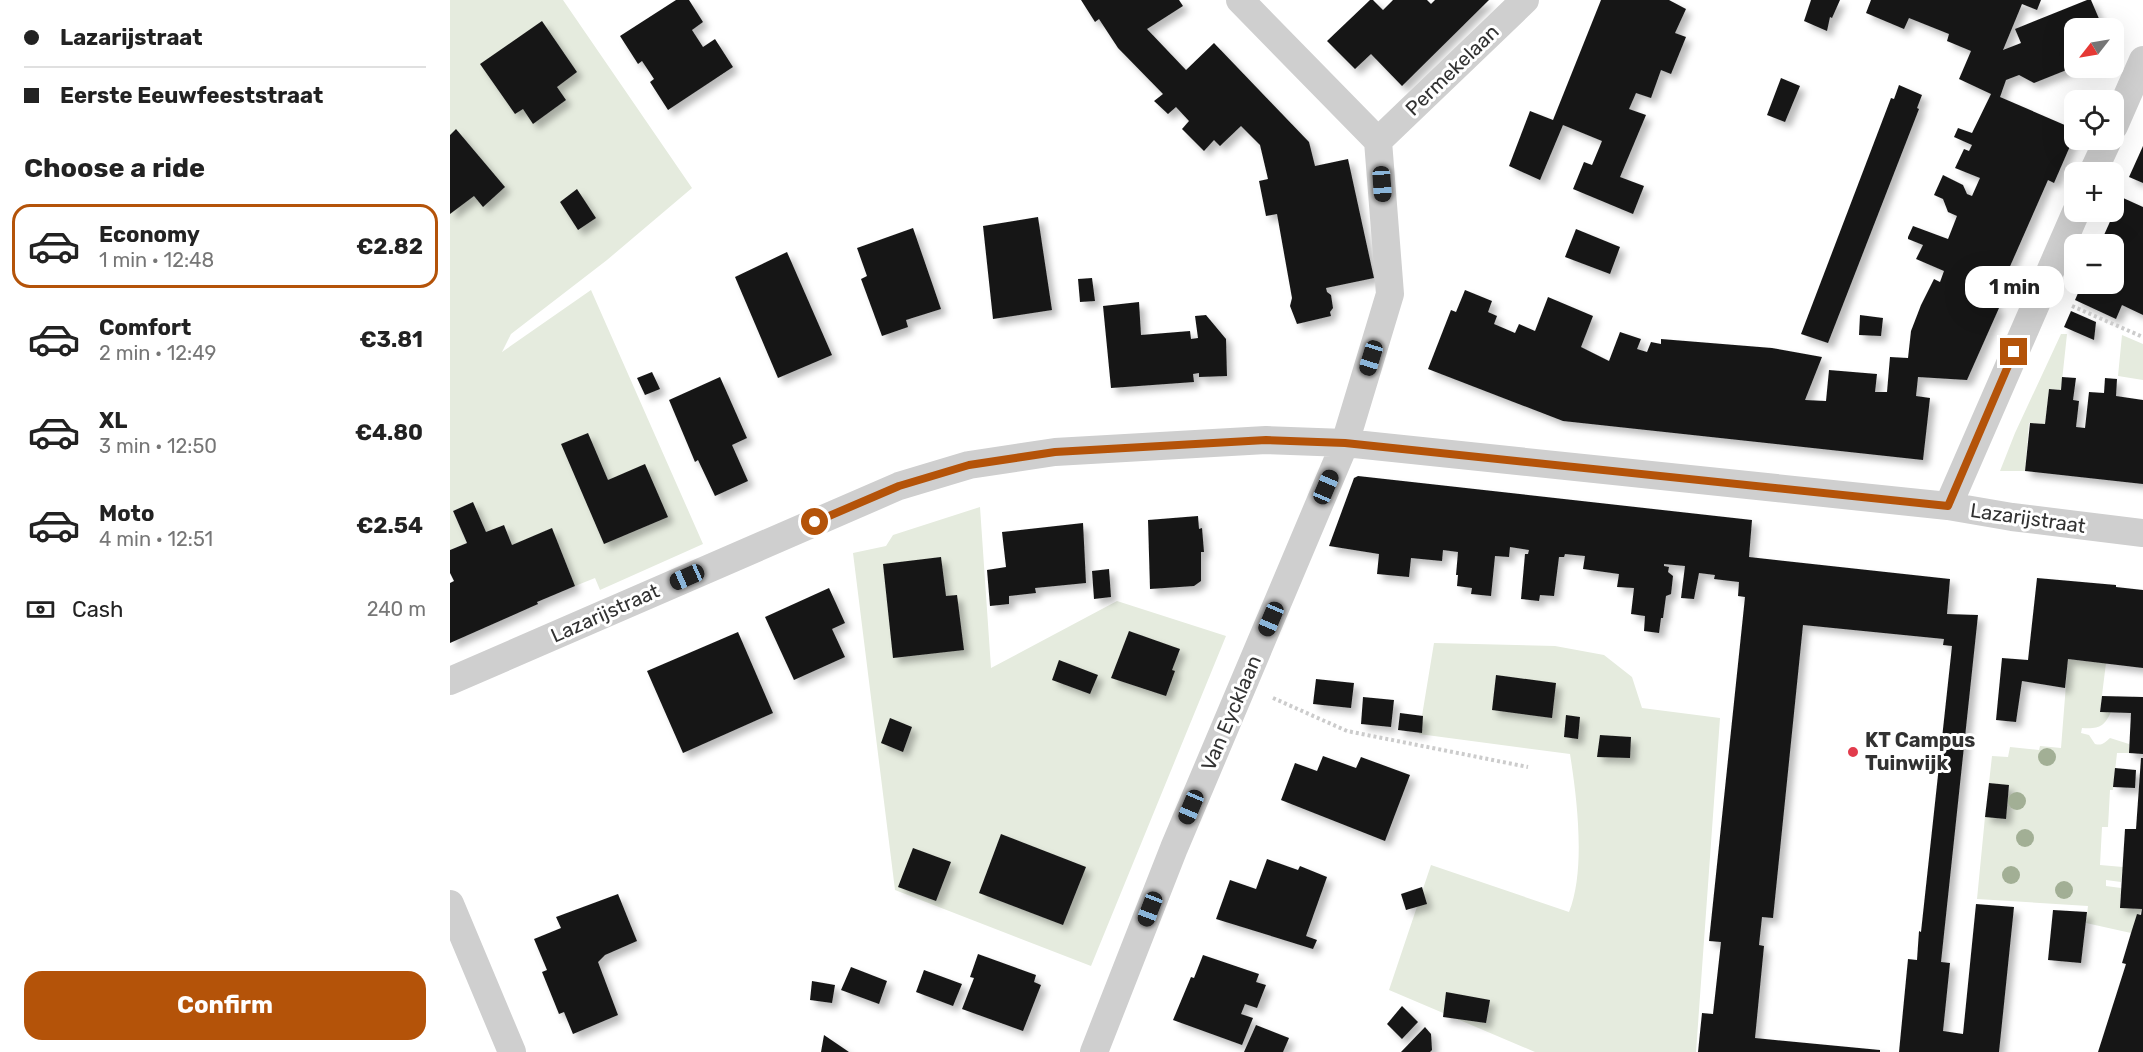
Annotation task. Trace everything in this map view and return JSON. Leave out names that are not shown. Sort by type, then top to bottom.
[{"type":"street","points":[[1240,0],[1378,141],[1390,294],[1345,443]]},
{"type":"street","name":"Permekelaan","points":[[1378,141],[1525,0]]},
{"type":"street","points":[[2124,103],[2143,60]]},
{"type":"street","points":[[1948,506],[2072,222]]},
{"type":"street","name":"Lazarijstraat","points":[[450,681],[899,486],[969,465],[1055,452],[1266,440],[1345,443],[1948,506],[2012,517],[2143,533]]},
{"type":"street","name":"Van Eycklaan","points":[[1094,1052],[1174,848],[1345,443]]},
{"type":"street","points":[[450,904],[512,1052]]},
{"type":"path","points":[[2040,292],[2143,337]]},
{"type":"path","points":[[1243,685],[1347,731],[1528,767]]},
{"type":"shaded area","points":[[450,0],[563,0],[692,188],[607,260],[511,334],[502,352],[591,290],[703,544],[600,590],[595,578],[575,586],[552,529],[512,545],[504,525],[486,532],[473,502],[453,511],[467,543],[450,550]]},
{"type":"shaded area","points":[[2061,334],[2067,334],[2061,390],[2049,389],[2045,424],[2029,423],[2025,471],[2000,471],[2015,433]]},
{"type":"shaded area","points":[[2122,335],[2143,344],[2143,380],[2118,376]]},
{"type":"shaded area","points":[[980,507],[991,668],[1117,601],[1226,636],[1091,966],[895,890],[853,553],[886,546],[893,535]]},
{"type":"shaded area","points":[[1434,643],[1555,646],[1604,655],[1632,677],[1642,708],[1720,718],[1696,1052],[1535,1052],[1389,990],[1431,865],[1569,912],[1577,876],[1579,855],[1577,812],[1570,754],[1419,734]]},
{"type":"shaded area","points":[[2068,659],[2106,663],[2100,711],[2111,712],[2103,724],[2093,728],[2082,728],[2081,733],[2089,735],[2095,744],[2102,744],[2110,738],[2129,744],[2129,753],[2117,753],[2113,790],[2110,790],[2108,827],[2102,827],[2100,865],[2123,867],[2121,882],[2106,880],[2106,886],[2121,888],[2120,908],[2142,909],[2131,933],[2086,923],[2088,906],[1977,899],[1985,817],[2007,805],[2009,786],[1989,783],[1992,756],[2008,757],[2010,747],[2039,750],[2040,746],[2061,748]]},
{"type":"building","points":[[676,0],[689,0],[703,22],[692,30],[703,47],[715,39],[733,67],[668,110],[650,82],[654,79],[642,61],[638,64],[620,36]]},
{"type":"building","points":[[1081,0],[1179,0],[1183,6],[1147,29],[1186,70],[1214,43],[1309,142],[1315,166],[1348,159],[1374,278],[1326,288],[1331,295],[1333,308],[1330,312],[1331,316],[1297,324],[1290,306],[1292,298],[1277,214],[1266,216],[1259,181],[1268,179],[1260,145],[1241,126],[1220,146],[1214,140],[1204,151],[1182,129],[1189,121],[1176,107],[1168,114],[1154,101],[1163,94],[1118,48],[1099,19],[1095,22]]},
{"type":"building","points":[[1370,0],[1373,0],[1383,10],[1393,0],[1427,0],[1431,4],[1435,0],[1489,0],[1402,86],[1371,54],[1355,69],[1327,41]]},
{"type":"building","points":[[1601,0],[1669,0],[1686,9],[1675,33],[1686,37],[1671,74],[1661,70],[1651,98],[1636,93],[1629,109],[1646,115],[1620,177],[1644,186],[1633,214],[1573,189],[1584,162],[1592,165],[1602,141],[1563,125],[1540,180],[1509,166],[1530,111],[1553,120]]},
{"type":"building","points":[[1811,0],[1840,0],[1832,18],[1830,17],[1827,31],[1804,21]]},
{"type":"building","points":[[1871,0],[2041,0],[2037,10],[2022,4],[2003,50],[2021,43],[2015,29],[2087,0],[2091,0],[2099,18],[2064,18],[2064,71],[2034,83],[2019,75],[2006,80],[2000,97],[2064,125],[2064,150],[2068,150],[2054,183],[2048,180],[1993,305],[1999,308],[1967,380],[1918,377],[1916,396],[1930,398],[1923,460],[1563,421],[1428,369],[1451,310],[1456,312],[1465,290],[1492,301],[1488,312],[1497,316],[1494,324],[1515,333],[1519,324],[1535,331],[1548,297],[1593,316],[1581,347],[1609,361],[1620,332],[1641,339],[1637,349],[1647,352],[1651,342],[1661,344],[1661,339],[1772,348],[1822,357],[1805,400],[1826,401],[1829,370],[1877,374],[1875,392],[1887,392],[1890,357],[1908,358],[1911,331],[1921,305],[1934,279],[1940,282],[1944,271],[1916,259],[1923,245],[1908,237],[1913,226],[1948,239],[1957,216],[1948,212],[1943,199],[1934,195],[1943,175],[1963,185],[1967,194],[1972,196],[1980,178],[1955,168],[1964,149],[1969,151],[1972,145],[1954,137],[1958,128],[1972,133],[1991,94],[1959,79],[1971,51],[1947,41],[1949,34],[1909,18],[1904,29],[1866,13]]},
{"type":"building","points":[[542,21],[577,72],[557,87],[566,100],[533,124],[523,109],[515,114],[480,64]]},
{"type":"building","points":[[1781,78],[1800,86],[1785,122],[1767,115]]},
{"type":"building","points":[[1899,85],[1922,95],[1917,108],[1919,109],[1828,343],[1801,334],[1891,98],[1894,99]]},
{"type":"building","points":[[456,129],[505,187],[483,207],[474,196],[450,214],[450,135]]},
{"type":"building","points":[[2143,146],[2143,183],[2129,177]]},
{"type":"building","points":[[577,189],[596,218],[578,230],[560,202]]},
{"type":"building","points":[[2124,198],[2143,207],[2143,315],[2122,305],[2116,319],[2075,300],[2078,294],[2124,294],[2124,234],[2104,234],[2110,222],[2124,222]]},
{"type":"building","points":[[1038,217],[1052,310],[993,319],[983,226]]},
{"type":"building","points":[[913,228],[941,309],[906,320],[908,327],[882,336],[861,279],[867,276],[857,248]]},
{"type":"building","points":[[1576,229],[1620,247],[1610,274],[1565,257]]},
{"type":"building","points":[[787,252],[832,355],[778,378],[735,277]]},
{"type":"building","points":[[1092,278],[1095,301],[1080,302],[1078,279]]},
{"type":"building","points":[[1139,302],[1141,335],[1190,331],[1191,339],[1198,338],[1195,316],[1206,315],[1226,339],[1227,376],[1199,377],[1199,373],[1193,374],[1194,382],[1111,388],[1103,306]]},
{"type":"building","points":[[2071,311],[2096,322],[2094,340],[2064,327]]},
{"type":"building","points":[[1860,315],[1883,318],[1881,336],[1859,335]]},
{"type":"building","points":[[652,372],[660,389],[645,395],[637,378]]},
{"type":"building","points":[[720,377],[747,438],[732,445],[748,481],[715,496],[698,460],[695,462],[669,400]]},
{"type":"building","points":[[2062,377],[2076,378],[2073,400],[2079,401],[2076,427],[2085,428],[2089,392],[2104,393],[2105,378],[2117,379],[2116,396],[2143,400],[2143,484],[2025,471],[2030,423],[2045,424],[2049,389],[2061,390]]},
{"type":"building","points":[[588,433],[608,480],[645,464],[668,517],[604,544],[561,444]]},
{"type":"building","points":[[1358,476],[1752,520],[1749,557],[1950,579],[1947,614],[1978,615],[1941,962],[1950,963],[1943,1031],[1963,1034],[1976,904],[2014,907],[1999,1052],[1899,1052],[1908,959],[1917,960],[1919,931],[1921,932],[1952,646],[1943,645],[1944,639],[1803,625],[1773,918],[1762,917],[1759,945],[1764,946],[1755,1038],[1880,1050],[1880,1052],[1698,1052],[1702,1013],[1713,1014],[1721,942],[1709,941],[1745,597],[1738,596],[1739,582],[1714,579],[1715,575],[1699,573],[1694,599],[1681,598],[1685,566],[1664,564],[1669,567],[1668,572],[1673,576],[1671,594],[1666,596],[1659,633],[1644,631],[1645,616],[1631,614],[1634,588],[1617,587],[1619,574],[1583,569],[1585,556],[1565,554],[1564,557],[1559,557],[1554,596],[1540,595],[1539,601],[1521,599],[1525,554],[1528,554],[1529,550],[1510,547],[1509,557],[1495,556],[1491,596],[1471,594],[1472,588],[1457,586],[1458,552],[1443,550],[1442,561],[1411,558],[1409,577],[1377,574],[1379,554],[1329,546],[1354,478]]},
{"type":"building","points":[[473,502],[486,532],[504,525],[512,545],[552,528],[575,586],[450,643],[450,583],[454,581],[450,573],[450,550],[467,543],[453,511]]},
{"type":"building","points":[[1198,516],[1199,529],[1202,528],[1204,552],[1201,552],[1201,581],[1194,586],[1150,589],[1148,520]]},
{"type":"building","points":[[1083,523],[1086,583],[1035,588],[1036,593],[1009,596],[1009,604],[990,606],[987,570],[1006,567],[1002,532]]},
{"type":"building","points":[[941,557],[946,596],[957,595],[964,650],[893,658],[883,564]]},
{"type":"building","points":[[1109,569],[1111,597],[1094,599],[1092,571]]},
{"type":"building","points":[[2037,578],[2116,585],[2116,587],[2143,590],[2143,668],[2068,659],[2065,688],[2022,681],[2016,722],[1996,720],[2002,658],[2028,660]]},
{"type":"building","points":[[829,588],[845,623],[832,629],[845,657],[794,680],[765,617]]},
{"type":"building","points":[[1129,631],[1180,649],[1166,696],[1111,678]]},
{"type":"building","points":[[738,632],[773,713],[683,753],[647,671]]},
{"type":"building","points":[[1059,660],[1098,675],[1090,694],[1052,680]]},
{"type":"building","points":[[1496,675],[1556,683],[1552,718],[1492,710]]},
{"type":"building","points":[[1316,679],[1354,683],[1351,708],[1313,704]]},
{"type":"building","points":[[2102,696],[2143,697],[2143,754],[2129,753],[2131,713],[2100,712]]},
{"type":"building","points":[[1363,697],[1394,700],[1391,727],[1361,724]]},
{"type":"building","points":[[1400,713],[1423,716],[1422,733],[1398,730]]},
{"type":"building","points":[[1566,715],[1580,717],[1578,739],[1564,737]]},
{"type":"building","points":[[890,718],[912,727],[903,752],[881,743]]},
{"type":"building","points":[[1600,735],[1631,737],[1630,758],[1597,757]]},
{"type":"building","points":[[1323,756],[1356,768],[1361,757],[1410,775],[1385,841],[1281,800],[1295,763],[1317,771]]},
{"type":"building","points":[[2141,758],[2143,758],[2143,1052],[2098,1052],[2126,964],[2122,963],[2131,933],[2137,914],[2141,915],[2142,909],[2120,908],[2125,829],[2136,829]]},
{"type":"building","points":[[2115,768],[2136,770],[2135,788],[2113,787]]},
{"type":"building","points":[[1989,783],[2009,785],[2006,819],[1985,817]]},
{"type":"building","points":[[1001,834],[1086,867],[1063,925],[979,893]]},
{"type":"building","points":[[913,848],[951,862],[936,901],[898,887]]},
{"type":"building","points":[[1267,859],[1298,870],[1300,866],[1327,877],[1306,936],[1317,940],[1313,949],[1216,919],[1230,880],[1256,889]]},
{"type":"building","points":[[1422,887],[1427,904],[1406,910],[1401,894]]},
{"type":"building","points":[[618,894],[637,941],[605,955],[598,962],[618,1015],[573,1034],[564,1012],[559,1014],[542,972],[547,970],[534,939],[561,928],[556,917]]},
{"type":"building","points":[[2053,910],[2087,912],[2081,963],[2048,960]]},
{"type":"building","points":[[978,954],[1036,975],[1034,982],[1041,985],[1023,1031],[962,1009],[974,978],[970,977]]},
{"type":"building","points":[[1203,955],[1259,974],[1256,982],[1266,985],[1257,1008],[1245,1004],[1241,1014],[1253,1018],[1242,1045],[1173,1020]]},
{"type":"building","points":[[851,967],[887,981],[879,1004],[841,990]]},
{"type":"building","points":[[924,970],[962,984],[953,1006],[916,992]]},
{"type":"building","points":[[812,981],[835,985],[832,1003],[810,1000]]},
{"type":"building","points":[[1446,992],[1490,1000],[1486,1023],[1443,1017]]},
{"type":"building","points":[[1402,1006],[1418,1022],[1402,1039],[1387,1024]]},
{"type":"building","points":[[1256,1025],[1289,1038],[1283,1052],[1244,1052]]},
{"type":"building","points":[[1425,1027],[1431,1034],[1432,1050],[1430,1052],[1401,1052]]},
{"type":"building","points":[[824,1035],[849,1052],[821,1052]]},
{"type":"place","name":"KT Campus Tuinwijk","points":[[1853,752]]},
{"type":"route","points":[[815,522],[899,486],[969,465],[1055,452],[1266,440],[1345,443],[1948,506],[2014,352]]}]
